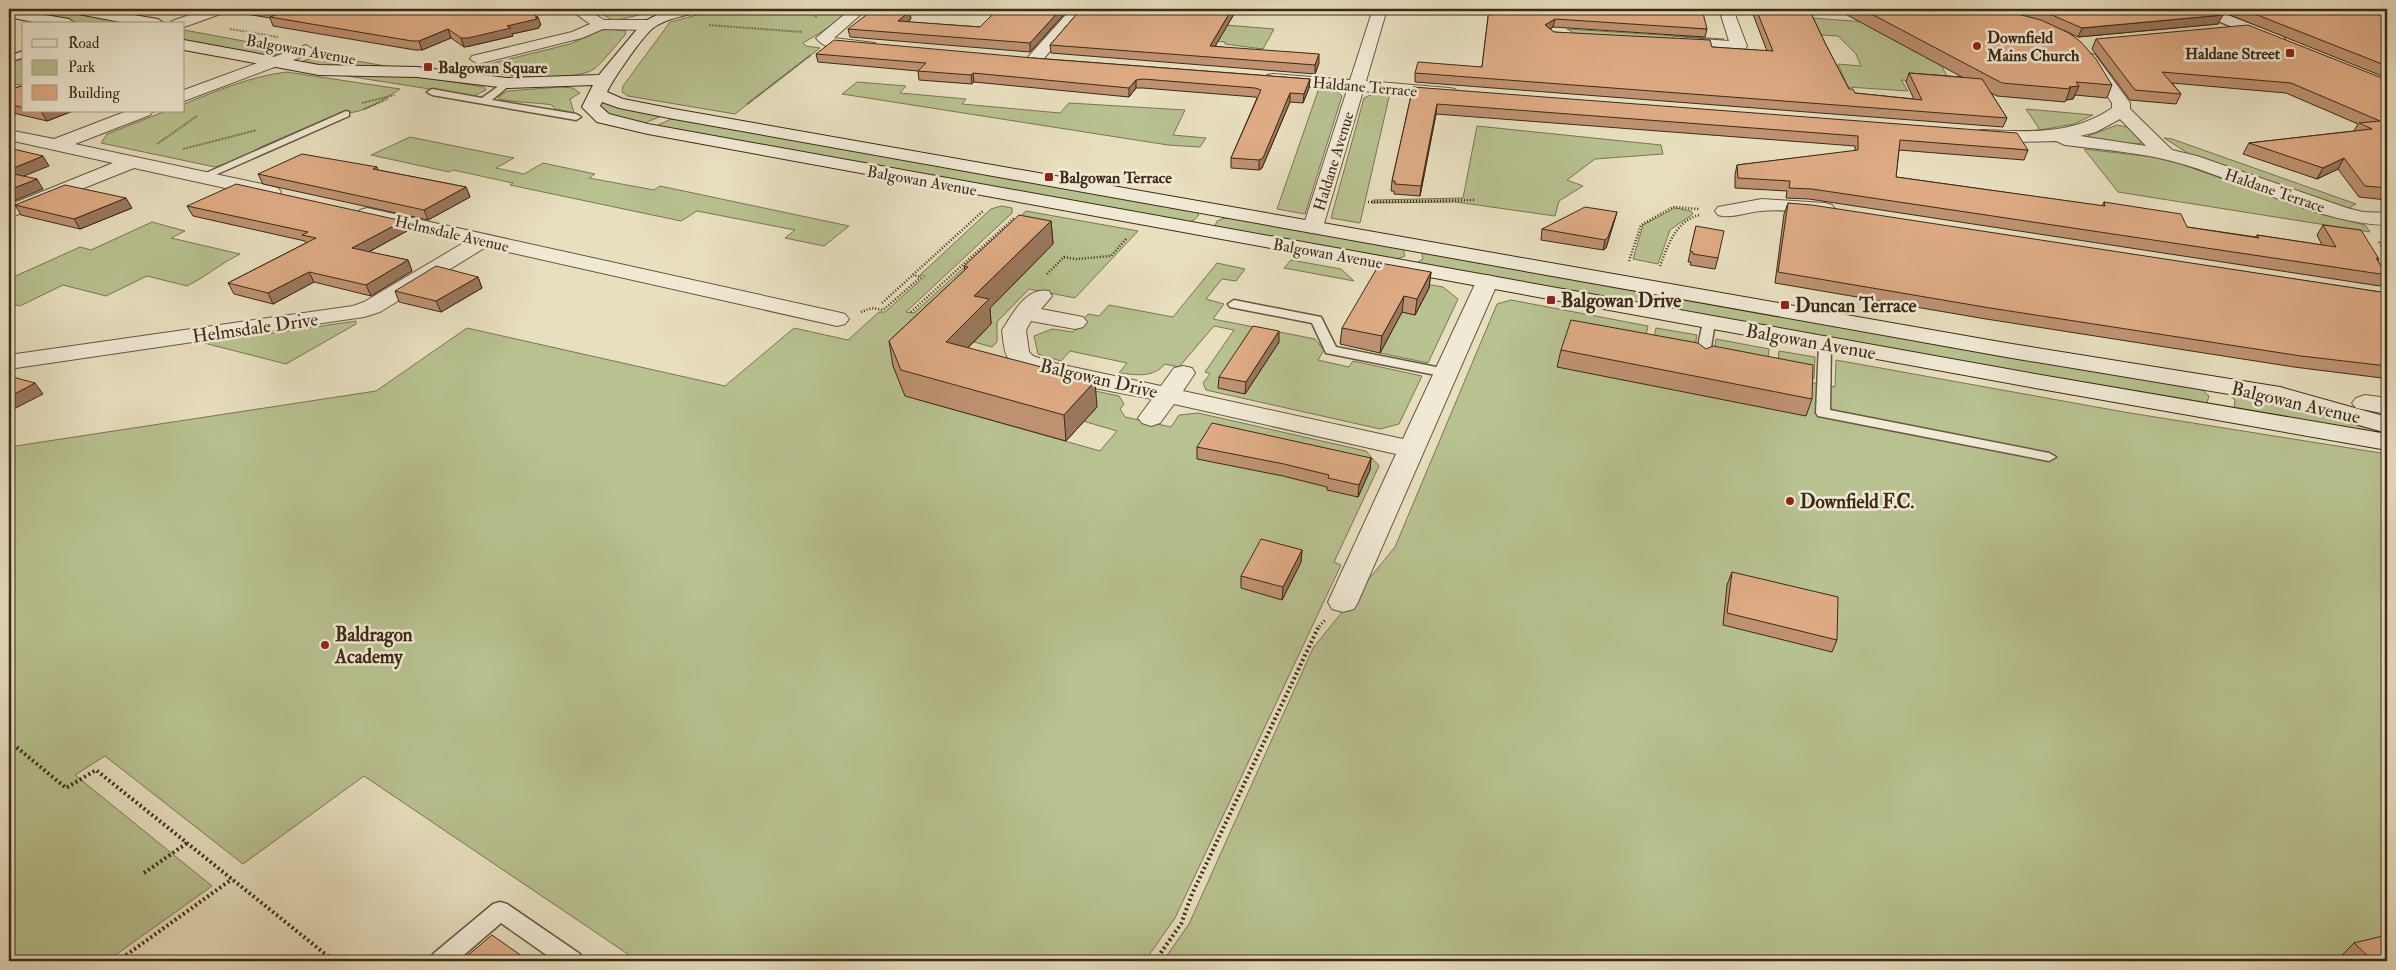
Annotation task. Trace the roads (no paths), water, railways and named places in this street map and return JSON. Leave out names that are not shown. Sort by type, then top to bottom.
[{"type":"street","points":[[73,9],[147,22]]},
{"type":"street","points":[[183,22],[222,9]]},
{"type":"street","points":[[576,9],[601,24]]},
{"type":"street","points":[[600,87],[648,25],[664,17],[693,9]]},
{"type":"street","points":[[860,9],[828,38],[884,48]]},
{"type":"street","points":[[1034,60],[1079,9]]},
{"type":"street","name":"Haldane Avenue","points":[[1313,227],[1380,9]]},
{"type":"street","points":[[1661,41],[1739,46],[1726,9]]},
{"type":"street","points":[[2199,9],[2292,46]]},
{"type":"street","points":[[9,13],[58,22]]},
{"type":"street","points":[[478,59],[577,36],[601,24],[648,25]]},
{"type":"street","points":[[185,28],[207,32]]},
{"type":"street","points":[[2210,32],[2248,28]]},
{"type":"street","points":[[2076,44],[2085,53],[2121,103],[2121,110],[2165,154]]},
{"type":"street","name":"Balgowan Avenue","points":[[185,45],[319,70],[417,72]]},
{"type":"street","name":"Balgowan Avenue","points":[[280,45],[417,72],[507,84],[600,87],[619,103],[674,114],[2006,350],[2280,394],[2387,425]]},
{"type":"street","points":[[185,96],[306,50]]},
{"type":"street","points":[[1016,58],[1053,61]]},
{"type":"street","name":"Haldane Terrace","points":[[1261,78],[1464,94]]},
{"type":"street","name":"Balgowan Avenue","points":[[600,87],[591,107],[603,118],[648,129],[1196,230],[2035,381],[2387,442]]},
{"type":"street","name":"Haldane Terrace","points":[[2044,138],[2082,131],[2110,120],[2121,110]]},
{"type":"street","points":[[55,145],[141,112]]},
{"type":"street","points":[[648,129],[655,122],[674,114]]},
{"type":"street","points":[[9,134],[289,197]]},
{"type":"street","name":"Haldane Terrace","points":[[1969,134],[2044,138],[2136,148],[2190,160],[2340,212],[2363,218],[2387,219]]},
{"type":"street","points":[[9,212],[132,162]]},
{"type":"street","points":[[1725,211],[1746,204],[1774,204],[1849,213]]},
{"type":"street","name":"Helmsdale Avenue","points":[[347,210],[838,319]]},
{"type":"street","points":[[1196,230],[1212,210]]},
{"type":"street","name":"Helmsdale Drive","points":[[9,362],[356,312],[372,306],[483,240]]},
{"type":"street","name":"Balgowan Avenue","points":[[1402,266],[1413,257],[1414,246]]},
{"type":"street","points":[[1343,602],[1487,282]]},
{"type":"street","name":"Balgowan Drive","points":[[1075,322],[1033,304],[1014,330],[1017,353],[1024,360],[1048,369],[1412,449]]},
{"type":"street","name":"Balgowan Drive","points":[[1151,418],[1183,372]]},
{"type":"street","name":"Balgowan Avenue","points":[[2204,382],[2220,398],[2221,412]]},
{"type":"lane","points":[[9,59],[22,55]]},
{"type":"lane","points":[[484,101],[507,84]]},
{"type":"lane","points":[[432,92],[576,118]]},
{"type":"lane","points":[[202,177],[346,114]]},
{"type":"lane","points":[[1234,304],[1317,320],[1331,350],[1446,373]]},
{"type":"lane","points":[[1702,360],[1709,322]]},
{"type":"lane","points":[[1825,343],[1823,413],[2049,457]]},
{"type":"lane","points":[[441,961],[500,911],[572,961]]},
{"type":"place","name":"Downfield Mains Church","points":[[1977,46]]},
{"type":"place","name":"Haldane Street","points":[[2290,53]]},
{"type":"place","name":"Balgowan Square","points":[[428,67]]},
{"type":"place","name":"Balgowan Terrace","points":[[1049,177]]},
{"type":"place","name":"Balgowan Drive","points":[[1551,300]]},
{"type":"place","name":"Duncan Terrace","points":[[1785,305]]},
{"type":"place","name":"Downfield F.C.","points":[[1790,501]]},
{"type":"place","name":"Baldragon Academy","points":[[325,645]]}]
